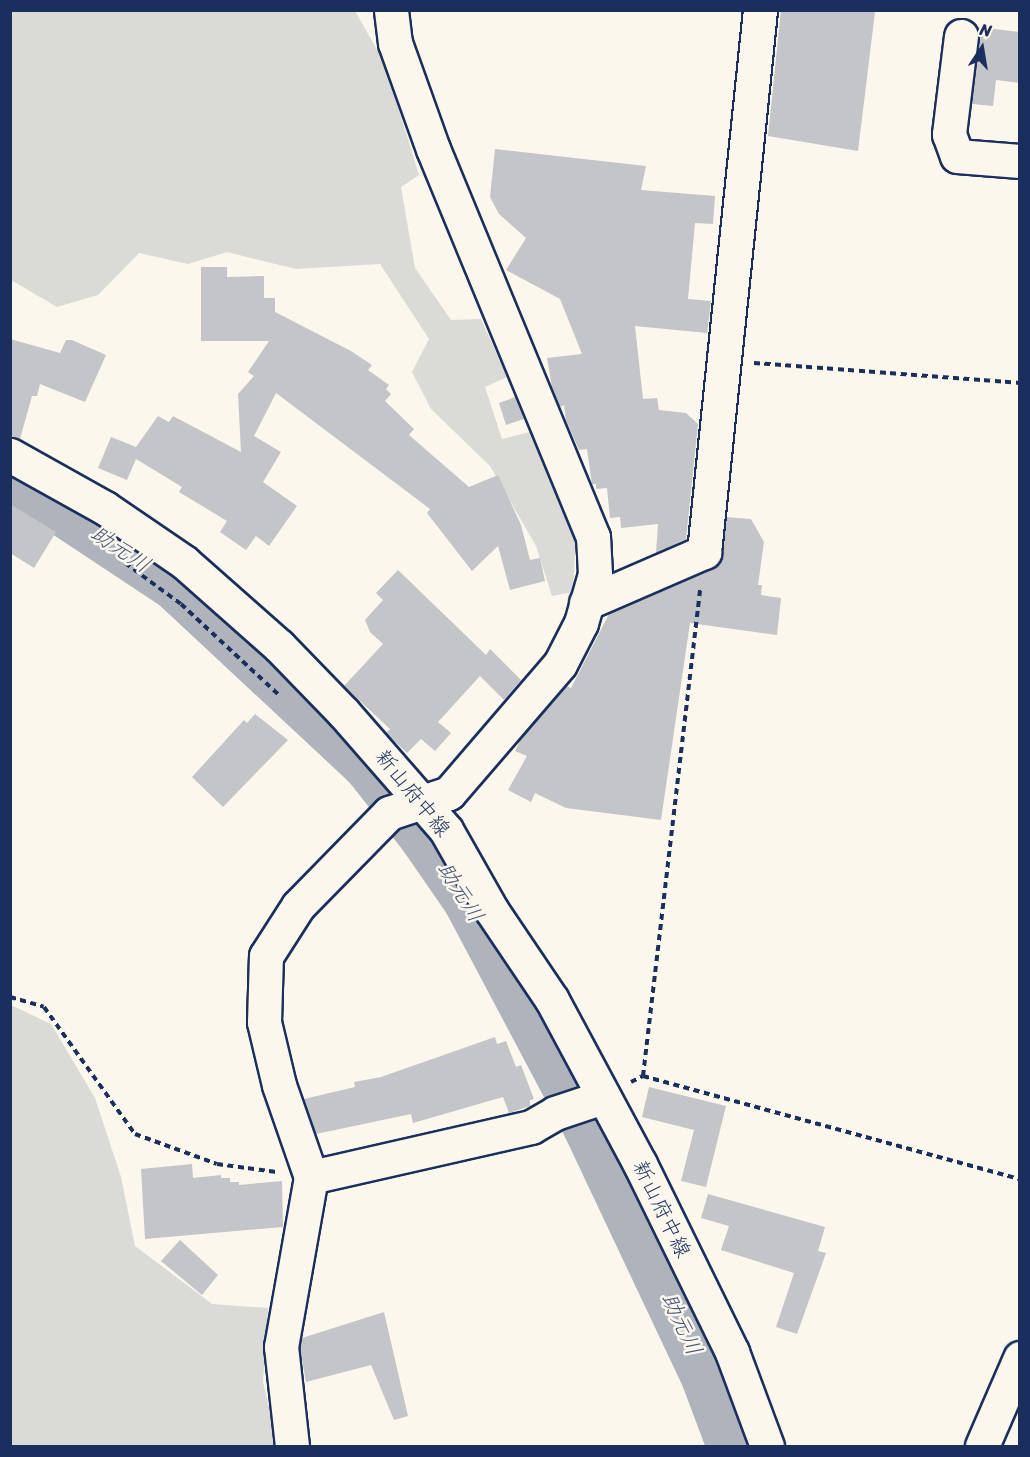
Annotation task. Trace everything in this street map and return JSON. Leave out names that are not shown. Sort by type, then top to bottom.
[{"type":"street","points":[[291,1446],[281,1347],[311,1177],[279,1085],[264,1022],[266,956],[298,906],[389,813],[422,800],[449,793],[560,664],[586,603],[595,574],[594,537],[433,149],[395,43],[391,10]]},
{"type":"street","points":[[586,603],[704,552],[722,360],[760,10]]},
{"type":"street","points":[[961,36],[949,134],[957,156],[1020,161]]},
{"type":"street","name":"新山府中線","points":[[10,455],[105,508],[184,562],[279,646],[422,800],[446,830],[492,911],[552,1000],[603,1097],[732,1352],[766,1446]]},
{"type":"street","points":[[311,1177],[531,1127],[555,1113],[603,1097]]},
{"type":"street","points":[[982,1446],[1020,1358]]},
{"type":"path","points":[[722,360],[1020,383]]},
{"type":"path","points":[[643,1076],[704,552]]},
{"type":"path","points":[[116,556],[181,604],[282,698]]},
{"type":"path","points":[[10,997],[44,1007],[135,1134],[217,1164],[311,1177]]},
{"type":"path","points":[[603,1097],[643,1076],[1018,1179]]},
{"type":"shaded area","points":[[11,11],[355,11],[384,62],[419,175],[401,187],[415,268],[451,320],[481,319],[507,377],[485,387],[502,439],[534,431],[576,533],[573,592],[552,596],[536,546],[490,466],[431,409],[412,372],[429,339],[380,264],[296,269],[227,252],[188,264],[139,253],[98,295],[57,307],[11,280]]},
{"type":"shaded area","points":[[11,1005],[51,1024],[95,1098],[121,1177],[135,1246],[212,1304],[268,1308],[263,1382],[278,1446],[11,1446]]},
{"type":"building","points":[[781,10],[875,12],[858,151],[768,136]]},
{"type":"building","points":[[977,27],[1020,32],[1020,83],[996,80],[993,106],[972,104],[980,38]]},
{"type":"building","points":[[495,149],[646,166],[641,190],[715,196],[713,224],[695,223],[688,299],[711,301],[707,333],[635,326],[643,399],[657,398],[659,410],[686,413],[698,424],[686,539],[656,553],[658,524],[621,528],[620,517],[610,518],[607,488],[596,489],[596,484],[592,484],[587,449],[579,450],[566,420],[564,405],[560,407],[552,387],[547,358],[582,354],[560,299],[506,270],[526,238],[499,214],[490,197]]},
{"type":"building","points":[[201,267],[227,267],[227,277],[264,276],[264,298],[275,298],[275,312],[351,351],[372,365],[368,370],[389,385],[386,389],[391,394],[385,401],[414,429],[409,435],[469,487],[498,475],[521,525],[530,560],[540,558],[545,581],[510,590],[498,546],[472,571],[427,513],[430,509],[276,393],[254,436],[281,452],[263,482],[297,506],[269,546],[256,536],[246,550],[220,532],[227,521],[179,492],[182,487],[136,459],[127,480],[98,468],[111,437],[136,447],[158,416],[169,422],[173,416],[241,452],[238,394],[254,376],[248,372],[269,341],[201,341]]},
{"type":"building","points":[[10,339],[60,353],[66,340],[72,340],[106,355],[85,402],[40,384],[37,396],[32,396],[20,439],[10,436]]},
{"type":"building","points":[[515,397],[524,419],[506,425],[499,403]]},
{"type":"building","points":[[10,504],[56,532],[34,568],[10,553]]},
{"type":"building","points":[[726,517],[751,519],[764,542],[758,585],[762,585],[761,595],[781,598],[777,635],[690,623],[661,820],[566,808],[535,793],[531,802],[508,790],[527,756],[515,751],[522,737],[566,686],[571,688],[609,614],[719,564]]},
{"type":"building","points":[[398,570],[486,655],[490,649],[521,680],[504,700],[480,676],[438,722],[451,733],[435,751],[421,739],[407,753],[386,733],[390,729],[344,686],[383,644],[370,632],[365,620],[383,600],[376,593]]},
{"type":"building","points":[[255,714],[288,740],[223,807],[192,777],[244,720],[247,723]]},
{"type":"building","points":[[495,1037],[497,1044],[506,1041],[516,1067],[521,1065],[534,1099],[530,1100],[530,1106],[509,1113],[503,1097],[413,1123],[411,1114],[316,1134],[304,1099],[355,1087],[354,1082],[381,1077]]},
{"type":"building","points":[[649,1087],[726,1106],[706,1187],[681,1181],[694,1130],[642,1117]]},
{"type":"building","points":[[192,1164],[193,1178],[221,1175],[221,1178],[230,1178],[230,1182],[239,1182],[239,1185],[282,1181],[283,1227],[145,1239],[141,1169]]},
{"type":"building","points":[[708,1194],[825,1227],[818,1251],[826,1253],[797,1334],[776,1327],[794,1273],[721,1250],[729,1226],[701,1218]]},
{"type":"building","points":[[180,1240],[218,1275],[202,1295],[161,1261]]},
{"type":"building","points":[[384,1312],[408,1416],[394,1420],[371,1365],[306,1382],[300,1348],[302,1338]]},
{"type":"waterway","name":"助元川","points":[[10,475],[176,585],[368,764],[424,835],[469,900],[589,1127],[707,1377],[733,1446]]}]
